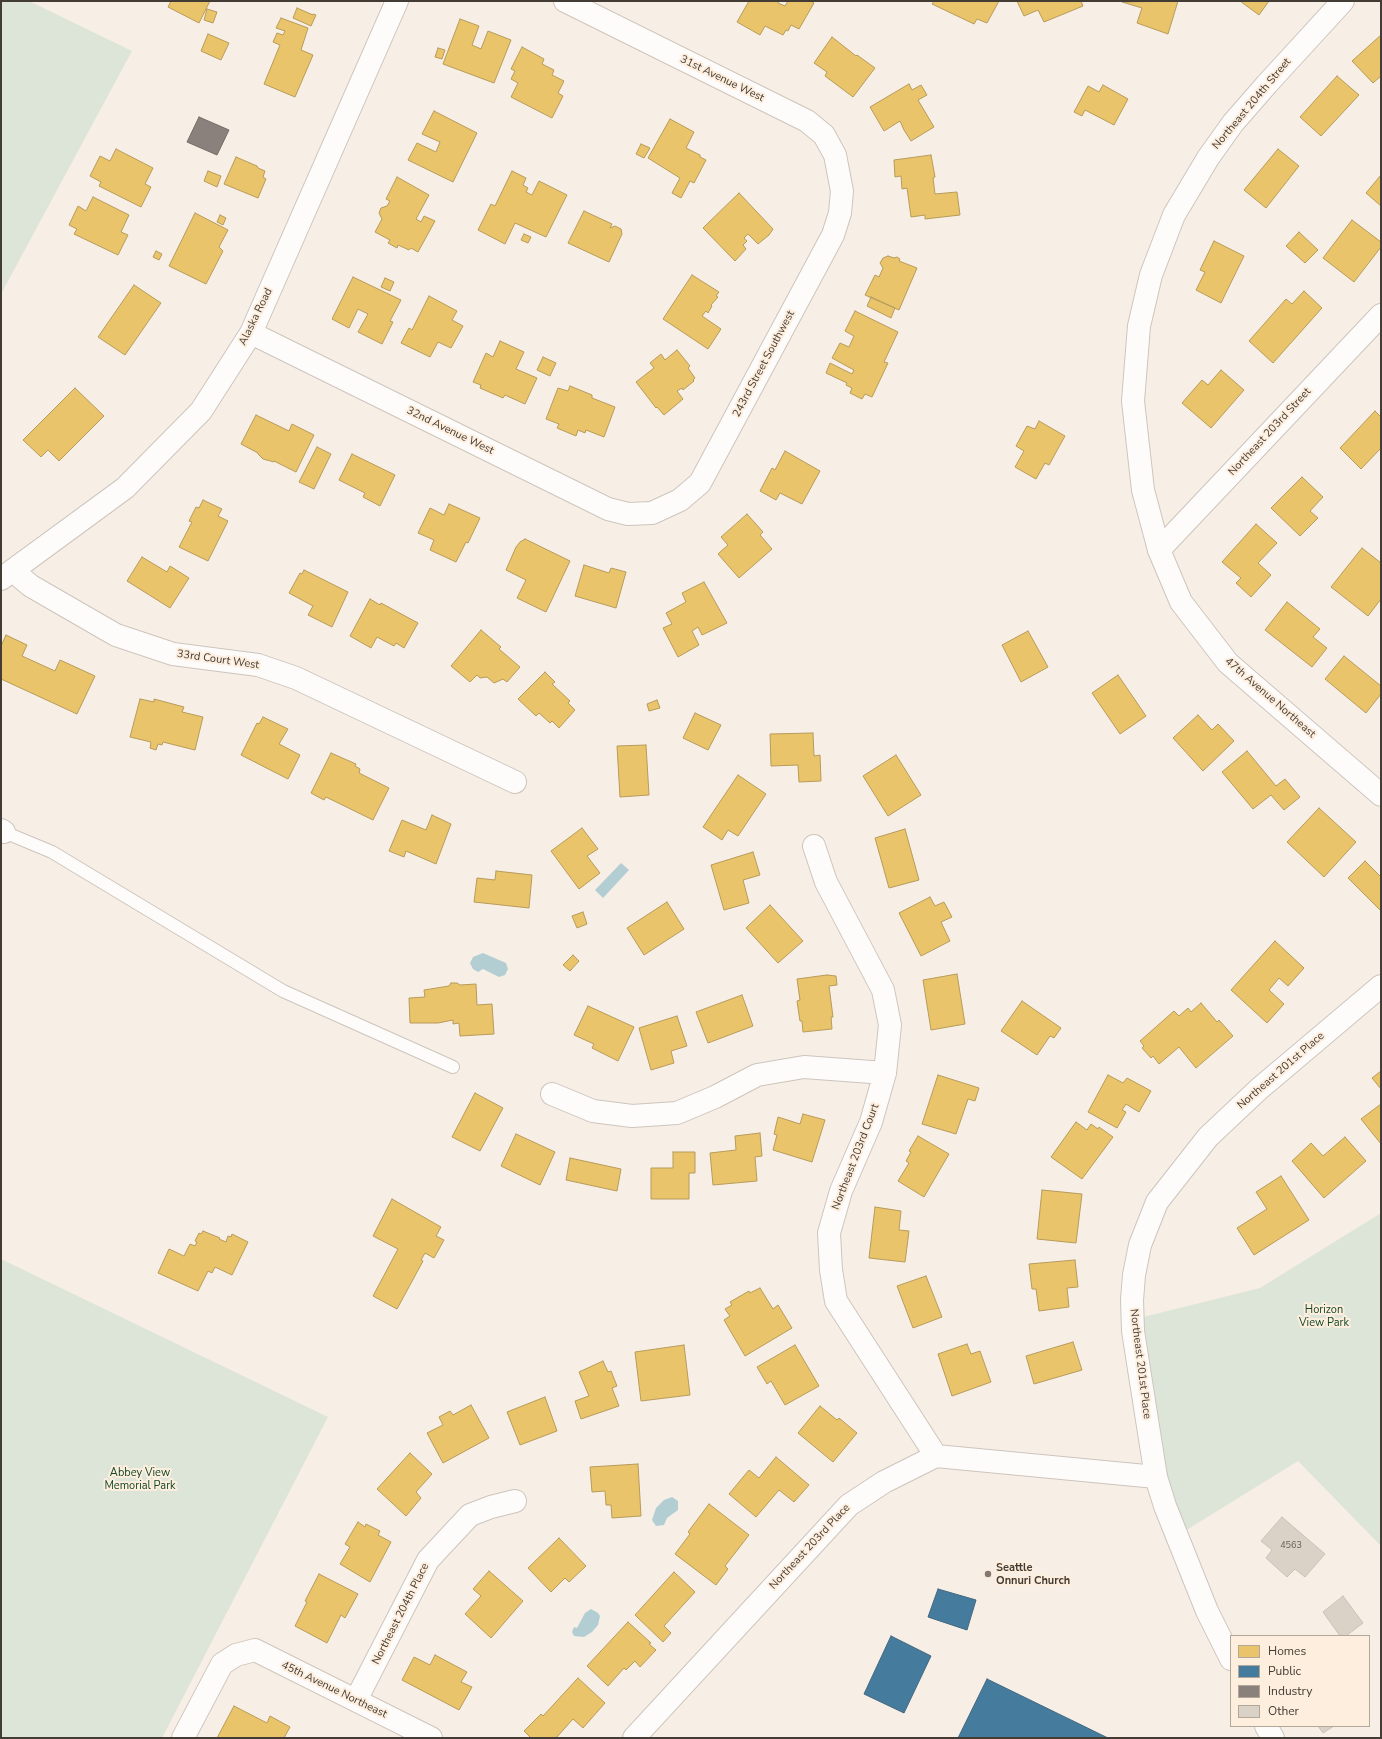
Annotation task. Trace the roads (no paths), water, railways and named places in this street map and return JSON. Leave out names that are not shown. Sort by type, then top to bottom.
[{"type":"street","name":"Alaska Road","points":[[7,575],[125,488],[201,411],[251,332],[398,1]]},
{"type":"street","name":"31st Avenue West","points":[[565,1],[807,121],[824,135],[835,155],[842,191]]},
{"type":"street","name":"Northeast 204th Street","points":[[1174,215],[1208,158],[1233,123],[1266,84],[1343,1]]},
{"type":"street","name":"243rd Street Southwest","points":[[652,513],[680,500],[700,482],[833,235],[840,213],[842,191]]},
{"type":"street","name":"47th Avenue Northeast","points":[[1174,215],[1151,275],[1139,326],[1133,401],[1143,490],[1159,550],[1181,602],[1228,663],[1381,795]]},
{"type":"street","name":"Northeast 203rd Street","points":[[1159,550],[1381,315]]},
{"type":"street","name":"32nd Avenue West","points":[[251,332],[608,509],[628,514],[652,513]]},
{"type":"street","name":"33rd Court West","points":[[7,575],[31,586],[116,635],[173,654],[258,665],[296,678],[515,782]]},
{"type":"street","name":"Northeast 203rd Court","points":[[814,846],[826,882],[883,990],[890,1025],[885,1073],[871,1122],[841,1191],[829,1233],[831,1270],[836,1301],[936,1456]]},
{"type":"street","name":"Northeast 201st Place","points":[[1230,1657],[1204,1604],[1156,1477],[1134,1332],[1132,1300],[1134,1275],[1140,1246],[1157,1202],[1208,1137],[1259,1089],[1381,986]]},
{"type":"street","points":[[552,1094],[593,1112],[632,1116],[677,1113],[715,1097],[757,1075],[804,1067],[885,1073]]},
{"type":"street","points":[[936,1456],[1156,1477]]},
{"type":"street","name":"Northeast 203rd Place","points":[[634,1738],[849,1505],[884,1482],[936,1456]]},
{"type":"street","name":"Northeast 204th Place","points":[[356,1700],[428,1560],[470,1515],[515,1500]]},
{"type":"street","name":"45th Avenue Northeast","points":[[183,1738],[222,1664],[236,1655],[254,1650],[431,1738]]},
{"type":"street","points":[[1267,1727],[1273,1738]]},
{"type":"lane","points":[[3,831],[52,852],[283,991],[453,1067]]},
{"type":"water","points":[[621,863],[629,870],[603,898],[595,890]]},
{"type":"water","points":[[483,953],[506,963],[508,969],[505,975],[499,977],[483,969],[478,972],[473,969],[470,963],[473,957]]},
{"type":"water","points":[[672,1497],[678,1501],[678,1510],[667,1518],[664,1525],[656,1526],[652,1520],[656,1508],[664,1500]]},
{"type":"water","points":[[591,1609],[600,1616],[598,1625],[592,1632],[584,1637],[574,1636],[572,1632],[574,1627],[577,1628],[585,1613]]},
{"type":"place","name":"Seattle Onnuri Church","points":[[988,1574]]},
{"type":"park label","name":"Horizon View Park","points":[[1324,1316]]},
{"type":"park label","name":"Abbey View Memorial Park","points":[[140,1479]]}]
